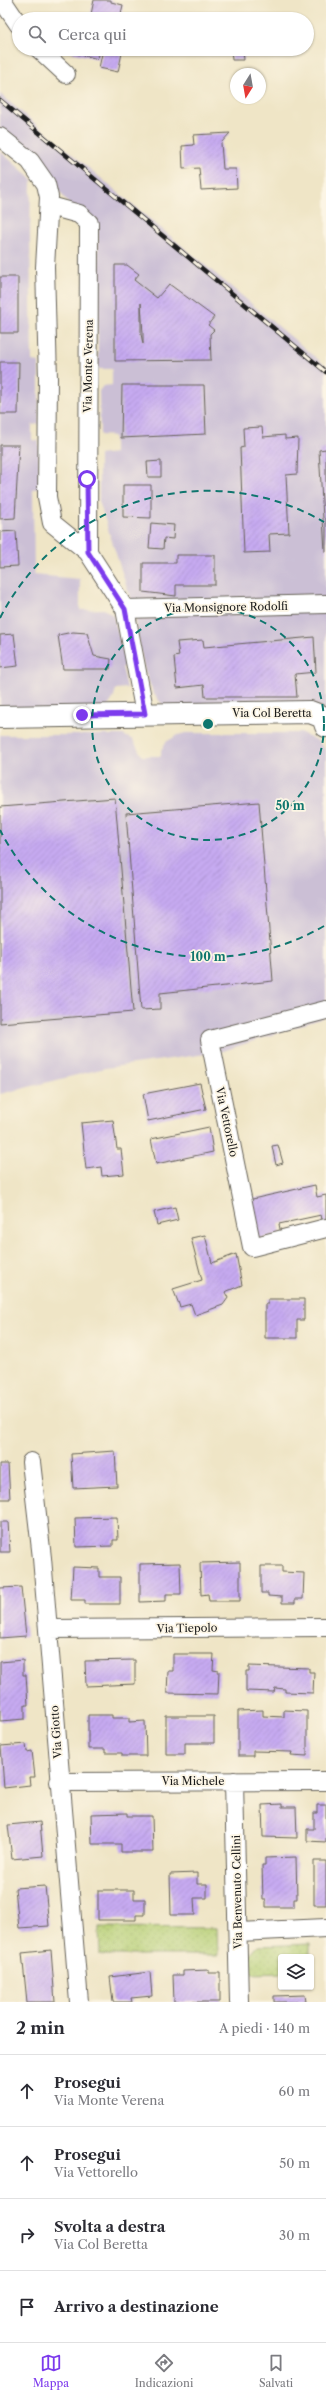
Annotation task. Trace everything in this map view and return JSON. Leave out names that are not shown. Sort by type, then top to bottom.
[{"type":"street","points":[[2,0],[12,15]]},
{"type":"street","points":[[47,56],[66,74]]},
{"type":"street","points":[[0,137],[30,161],[46,184],[50,206],[45,267],[48,379],[47,497],[52,523],[88,552],[125,609],[145,714]]},
{"type":"street","name":"Via Monte Verena","points":[[50,206],[79,214],[89,223],[88,552]]},
{"type":"street","name":"Via Monsignore Rodolfi","points":[[125,609],[326,604]]},
{"type":"street","name":"Via Col Beretta","points":[[0,717],[310,712],[325,720]]},
{"type":"street","name":"Via Vettorello","points":[[326,1010],[210,1040],[252,1247],[326,1228]]},
{"type":"street","name":"Via Giotto","points":[[31,1462],[48,1629],[59,1782],[79,2002]]},
{"type":"street","name":"Via Tiepolo","points":[[48,1629],[326,1626]]},
{"type":"street","name":"Via Benvenuto Cellini","points":[[234,1781],[239,2002]]},
{"type":"street","name":"Via Michele","points":[[59,1782],[326,1781]]},
{"type":"street","points":[[238,1932],[326,1928]]},
{"type":"shaded area","points":[[0,94],[326,366],[326,709],[166,709],[153,693],[144,668],[135,622],[137,619],[99,501],[99,455],[114,453],[114,436],[100,435],[99,391],[103,386],[112,385],[112,369],[98,369],[98,230],[74,212],[51,179],[0,130]]},
{"type":"shaded area","points":[[0,151],[33,180],[31,182],[30,236],[32,361],[39,362],[39,424],[32,425],[32,440],[39,441],[39,488],[33,489],[34,575],[80,579],[80,610],[104,609],[113,615],[127,666],[122,667],[127,688],[116,689],[113,699],[106,709],[0,715]]},
{"type":"shaded area","points":[[186,733],[302,733],[318,741],[326,751],[326,1017],[220,1052],[105,1068],[0,1094],[0,735],[123,735],[133,740],[142,756],[161,756],[161,750],[166,742],[178,735]]},
{"type":"green space","points":[[99,1927],[217,1928],[218,1955],[100,1955]]},
{"type":"green space","points":[[310,1944],[310,1954],[278,1954],[278,1973],[251,1974],[250,1955],[258,1946]]},
{"type":"building","points":[[94,0],[111,0],[111,2],[123,5],[121,12],[91,12]]},
{"type":"building","points":[[87,56],[99,56],[98,59]]},
{"type":"building","points":[[102,56],[121,56],[118,72],[99,68]]},
{"type":"building","points":[[232,56],[244,56],[244,60],[232,60]]},
{"type":"building","points":[[230,133],[221,143],[223,169],[236,169],[237,188],[201,190],[199,168],[183,169],[182,146],[194,145],[193,135]]},
{"type":"building","points":[[115,265],[127,265],[139,274],[134,280],[157,298],[169,284],[214,317],[208,325],[214,330],[210,334],[211,360],[115,361]],"holes":[[[141,303],[143,344],[141,334]]]},
{"type":"building","points":[[0,277],[18,277],[18,333],[0,333]]},
{"type":"building","points":[[0,362],[19,362],[18,414],[0,414]]},
{"type":"building","points":[[122,385],[204,385],[206,434],[121,438]]},
{"type":"building","points":[[262,427],[263,437],[285,435],[285,439],[298,438],[297,474],[286,475],[289,533],[269,534],[270,552],[244,553],[240,448],[244,447],[243,428]]},
{"type":"building","points":[[0,445],[19,445],[15,518],[0,519]]},
{"type":"building","points":[[326,449],[326,552],[325,552],[319,450]]},
{"type":"building","points":[[161,461],[161,477],[148,477],[147,462]]},
{"type":"building","points":[[123,485],[151,485],[151,518],[123,517]]},
{"type":"building","points":[[151,523],[174,525],[173,539],[164,538],[163,549],[149,548]]},
{"type":"building","points":[[16,531],[18,566],[0,567],[0,532]]},
{"type":"building","points":[[176,555],[215,555],[215,585],[176,585],[176,596],[143,592],[143,563],[176,563]]},
{"type":"building","points":[[73,632],[87,633],[94,656],[111,659],[110,669],[63,669],[58,635]]},
{"type":"building","points":[[14,634],[18,666],[0,668],[0,635]]},
{"type":"building","points":[[314,637],[316,672],[295,674],[297,697],[205,697],[204,685],[177,688],[174,657],[179,656],[177,642],[203,640],[204,647]]},
{"type":"building","points":[[115,798],[133,1012],[0,1023],[0,807]]},
{"type":"building","points":[[259,802],[273,981],[160,993],[160,1009],[141,1010],[126,813]]},
{"type":"building","points":[[200,1083],[206,1109],[148,1121],[143,1094]]},
{"type":"building","points":[[113,1120],[117,1149],[121,1149],[124,1174],[102,1176],[101,1167],[86,1169],[81,1123]]},
{"type":"building","points":[[209,1127],[213,1152],[156,1164],[151,1139]]},
{"type":"building","points":[[278,1145],[283,1163],[276,1165],[272,1146]]},
{"type":"building","points":[[315,1185],[317,1197],[326,1195],[326,1224],[323,1224],[321,1215],[279,1224],[281,1234],[257,1239],[248,1200]]},
{"type":"building","points":[[175,1207],[178,1220],[157,1225],[154,1212]]},
{"type":"building","points":[[205,1235],[212,1263],[236,1254],[242,1285],[225,1292],[228,1298],[223,1305],[195,1315],[191,1304],[180,1307],[173,1289],[202,1280],[191,1238]]},
{"type":"building","points":[[268,1299],[304,1299],[304,1320],[297,1320],[297,1338],[265,1338],[265,1304],[268,1304]]},
{"type":"building","points":[[115,1451],[117,1486],[73,1488],[71,1454]]},
{"type":"building","points":[[0,1464],[8,1464],[10,1499],[0,1499]]},
{"type":"building","points":[[117,1517],[118,1540],[113,1540],[113,1546],[76,1547],[75,1518]]},
{"type":"building","points":[[0,1522],[8,1522],[10,1552],[0,1552]]},
{"type":"building","points":[[240,1562],[240,1601],[209,1601],[208,1594],[201,1595],[200,1563]]},
{"type":"building","points":[[180,1563],[181,1594],[166,1594],[166,1601],[140,1602],[140,1564]]},
{"type":"building","points":[[261,1566],[282,1566],[282,1572],[304,1573],[303,1599],[295,1599],[295,1603],[282,1603],[282,1597],[268,1596],[268,1593],[261,1593]]},
{"type":"building","points":[[73,1567],[99,1568],[99,1577],[120,1577],[120,1604],[85,1604],[85,1600],[71,1600]]},
{"type":"building","points":[[21,1587],[26,1636],[0,1638],[0,1588]]},
{"type":"building","points":[[173,1654],[214,1654],[213,1670],[219,1671],[218,1694],[167,1693],[168,1671],[173,1671]]},
{"type":"building","points":[[23,1660],[23,1675],[26,1675],[28,1705],[25,1705],[25,1719],[0,1721],[0,1662]]},
{"type":"building","points":[[135,1660],[135,1684],[86,1686],[85,1661]]},
{"type":"building","points":[[249,1666],[309,1668],[309,1672],[314,1672],[313,1693],[285,1692],[285,1689],[275,1688],[274,1692],[246,1691],[246,1671],[249,1671]]},
{"type":"building","points":[[263,1710],[263,1716],[284,1717],[284,1710],[307,1711],[307,1756],[291,1755],[292,1752],[253,1751],[253,1756],[238,1756],[238,1711]]},
{"type":"building","points":[[88,1715],[112,1715],[112,1718],[129,1718],[129,1722],[145,1721],[146,1756],[122,1756],[122,1753],[105,1753],[105,1749],[88,1749]]},
{"type":"building","points":[[166,1716],[214,1716],[214,1743],[185,1743],[185,1754],[166,1754]]},
{"type":"building","points":[[26,1744],[27,1752],[32,1751],[35,1777],[29,1777],[30,1785],[4,1788],[1,1746]]},
{"type":"building","points":[[282,1804],[282,1807],[296,1807],[297,1838],[263,1837],[262,1805]]},
{"type":"building","points":[[317,1805],[326,1805],[326,1842],[307,1841],[307,1829],[314,1829],[314,1813],[317,1813]]},
{"type":"building","points":[[127,1813],[127,1816],[152,1816],[153,1852],[121,1852],[121,1844],[92,1844],[91,1814]]},
{"type":"building","points":[[40,1822],[43,1856],[12,1859],[8,1825]]},
{"type":"building","points":[[296,1857],[297,1899],[294,1899],[294,1907],[266,1907],[266,1900],[263,1900],[262,1865],[265,1865],[265,1858]]},
{"type":"building","points":[[314,1861],[326,1861],[326,1905],[314,1905]]},
{"type":"building","points":[[197,1873],[197,1884],[207,1884],[207,1898],[194,1898],[195,1915],[171,1915],[170,1874]]},
{"type":"building","points":[[45,1886],[49,1926],[19,1928],[15,1888]]},
{"type":"building","points":[[98,1890],[134,1890],[134,1899],[145,1899],[145,1915],[136,1915],[136,1920],[98,1920]]},
{"type":"building","points":[[51,1950],[55,2002],[27,2002],[22,1953]]},
{"type":"building","points":[[209,1970],[209,1973],[220,1973],[220,2002],[174,2002],[173,1975],[183,1975],[183,1971]]},
{"type":"building","points":[[150,1972],[152,1996],[131,1998],[132,2002],[113,2002],[110,1977]]},
{"type":"building","points":[[305,1995],[306,2002],[274,2002],[274,1996]]},
{"type":"railway","points":[[0,100],[326,372]]},
{"type":"route","points":[[82,715],[145,714],[125,609],[88,552],[87,479]]}]
